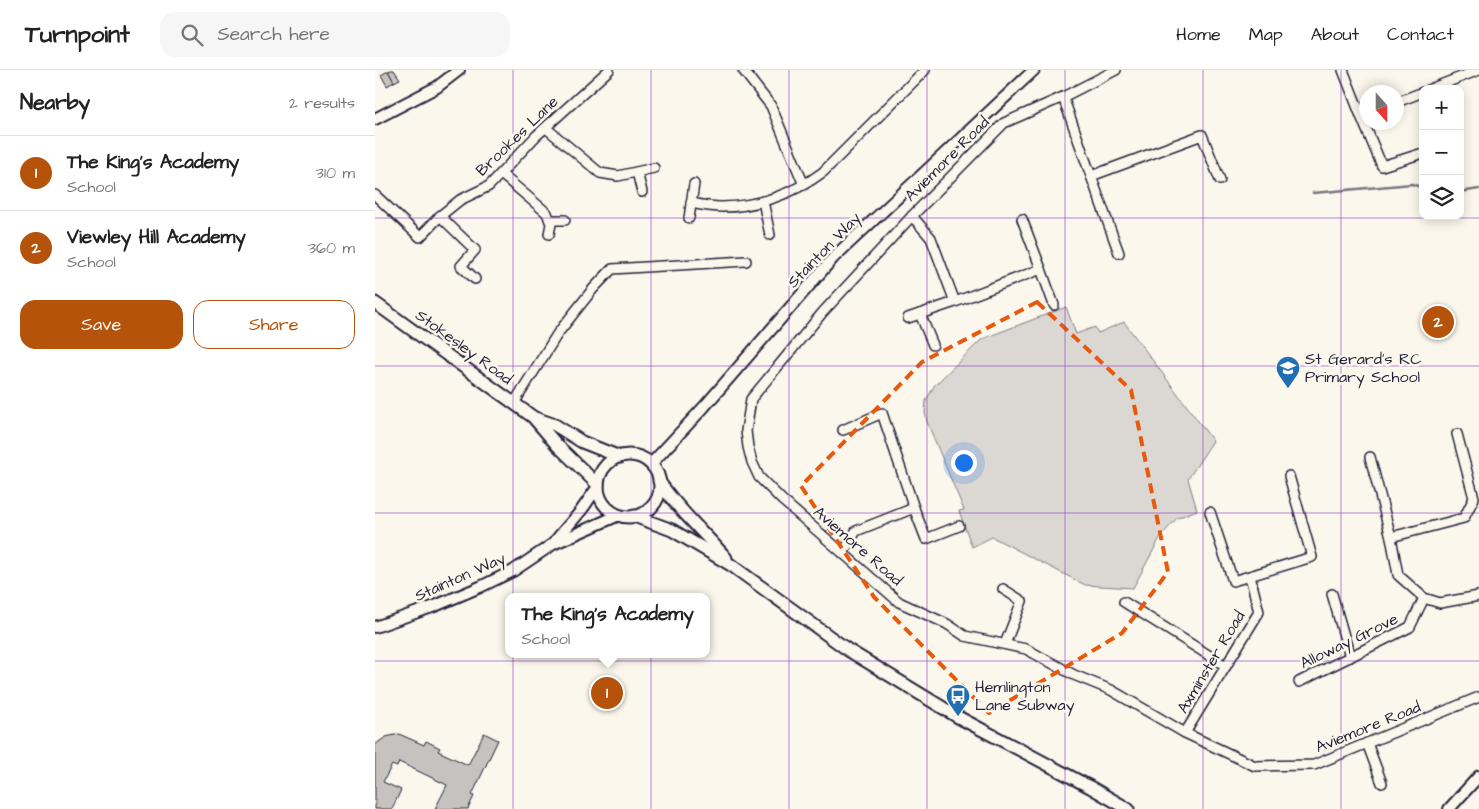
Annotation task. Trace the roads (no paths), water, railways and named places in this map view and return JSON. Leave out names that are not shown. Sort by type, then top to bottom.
[{"type":"main road","name":"Stokesley Road","points":[[375,303],[533,418]]},
{"type":"main road","points":[[533,418],[555,425],[582,442],[620,457]]},
{"type":"main road","points":[[533,418],[598,486]]},
{"type":"main road","points":[[731,565],[705,533],[668,495],[651,464],[636,456],[620,457],[609,463],[601,473],[598,486],[601,499],[608,509],[619,515],[634,516],[672,530],[731,565],[856,655],[958,717],[1128,809]]},
{"type":"main road","points":[[634,516],[647,512],[655,503],[659,492],[659,481]]},
{"type":"street","points":[[375,118],[437,87],[459,70]]},
{"type":"street","name":"Brookes Lane","points":[[375,195],[420,237],[440,216],[460,200],[489,186],[537,136],[609,70]]},
{"type":"street","points":[[743,70],[771,106],[804,185]]},
{"type":"street","points":[[691,203],[732,207],[763,201],[804,185],[823,172],[925,70]]},
{"type":"street","name":"Stainton Way","points":[[651,464],[834,257],[1034,70]]},
{"type":"street","name":"Aviemore Road","points":[[1116,70],[1063,97],[1004,123],[911,216],[823,312],[751,399],[747,415],[747,447],[759,477],[782,500],[899,602],[947,624],[965,636],[1026,649],[1074,675],[1111,690],[1185,733],[1255,766],[1314,765],[1479,697]]},
{"type":"street","points":[[1343,70],[1359,105]]},
{"type":"street","points":[[1438,85],[1457,74],[1479,70]]},
{"type":"street","points":[[1404,99],[1419,94]]},
{"type":"street","points":[[1063,97],[1119,253]]},
{"type":"street","points":[[547,128],[600,173],[618,176],[654,168]]},
{"type":"street","points":[[1369,130],[1382,166],[1419,154]]},
{"type":"street","points":[[1091,176],[1203,136],[1219,180]]},
{"type":"street","points":[[637,172],[642,192]]},
{"type":"street","points":[[501,174],[547,213],[551,220],[549,234]]},
{"type":"street","points":[[689,218],[693,184]]},
{"type":"street","points":[[763,201],[770,234]]},
{"type":"street","points":[[440,216],[475,250],[461,266],[475,280]]},
{"type":"street","points":[[911,216],[931,238],[955,302]]},
{"type":"street","points":[[1022,219],[1055,304]]},
{"type":"street","points":[[551,220],[565,220]]},
{"type":"street","points":[[514,403],[558,333],[593,289],[612,269],[746,261]]},
{"type":"street","points":[[908,318],[1041,269]]},
{"type":"street","points":[[920,314],[933,345]]},
{"type":"street","points":[[843,430],[882,413],[926,539],[959,526]]},
{"type":"street","points":[[1391,537],[1464,518],[1474,498],[1457,434]]},
{"type":"street","points":[[1370,457],[1391,537],[1398,574],[1424,598],[1440,602],[1479,596]]},
{"type":"street","points":[[1210,512],[1233,581],[1312,557],[1289,476]]},
{"type":"street","name":"Stainton Way","points":[[553,544],[564,528],[580,512],[598,486]]},
{"type":"street","points":[[843,554],[856,531],[914,508]]},
{"type":"street","name":"Stainton Way","points":[[375,627],[435,606],[480,587],[513,571],[553,544],[619,515]]},
{"type":"street","name":"Axminster Road","points":[[1185,733],[1259,612],[1250,576]]},
{"type":"street","points":[[1003,589],[1022,601],[1005,644]]},
{"type":"street","points":[[1332,594],[1350,657]]},
{"type":"street","name":"Alloway Grove","points":[[1299,682],[1410,627],[1424,598]]},
{"type":"street","points":[[1124,602],[1226,666]]},
{"type":"street","points":[[1367,744],[1382,783]]},
{"type":"street","points":[[1449,809],[1479,776]]},
{"type":"waterway","points":[[1313,193],[1412,184],[1419,187]]},
{"type":"waterway","points":[[1464,191],[1479,189]]},
{"type":"place","name":"Viewley Hill Academy","points":[[1438,322]]},
{"type":"place","name":"St Gerard's RC Primary School","points":[[1288,389]]},
{"type":"place","name":"The King's Academy","points":[[607,693]]},
{"type":"place","name":"Hemlington Lane Subway","points":[[958,717]]}]
